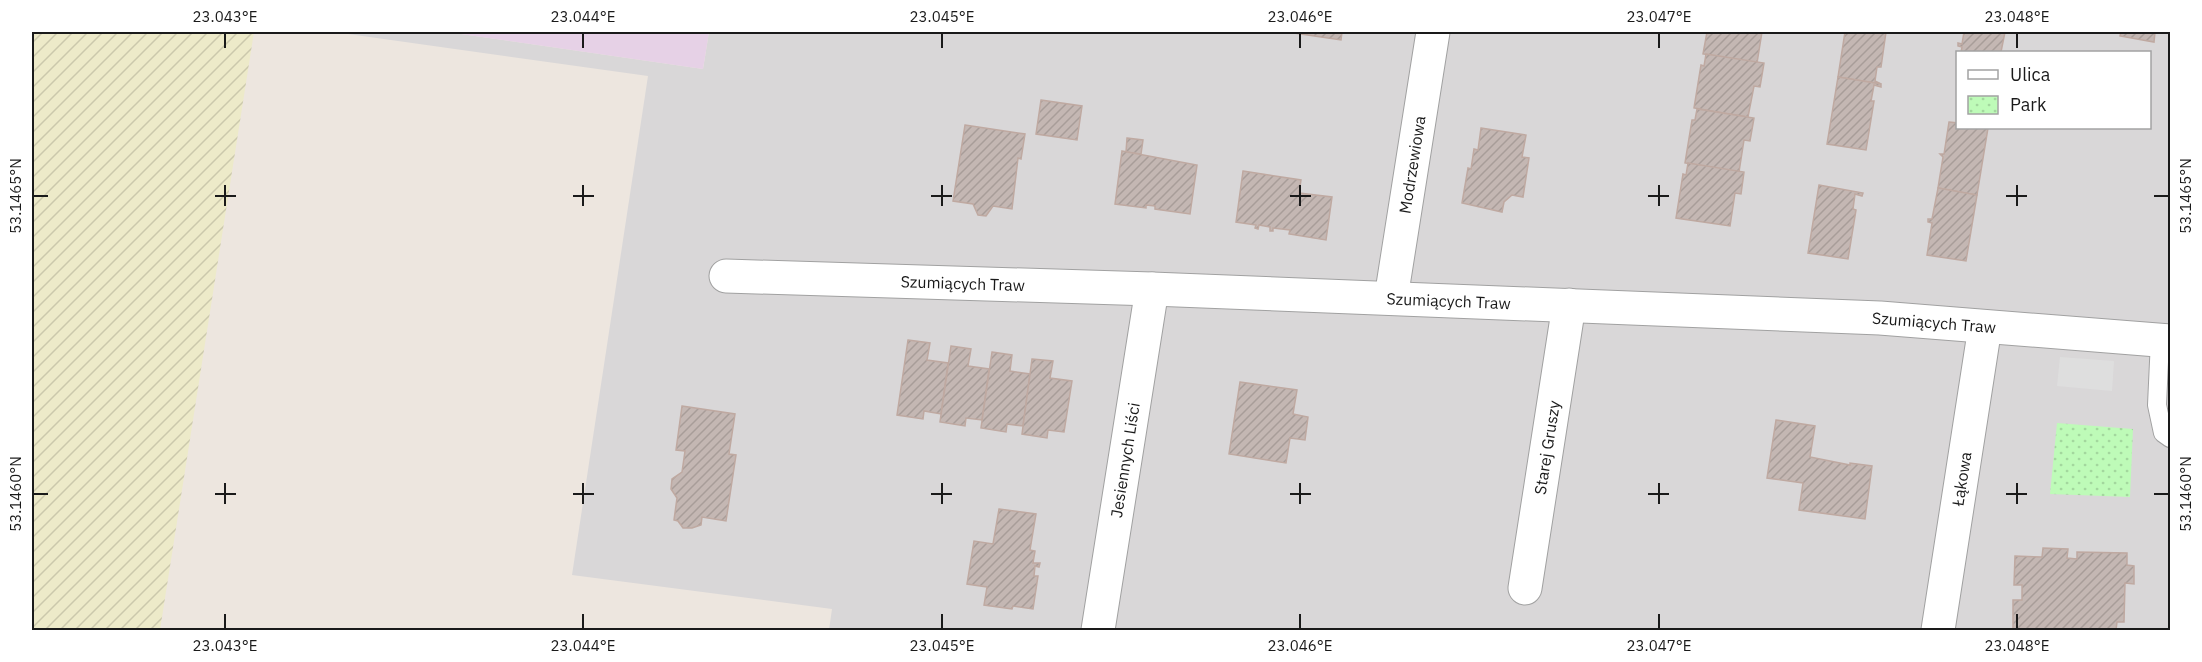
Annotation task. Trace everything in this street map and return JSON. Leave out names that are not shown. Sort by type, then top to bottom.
[{"type":"street","name":"Modrzewiowa","points":[[1391,298],[1433,32]]},
{"type":"street","name":"Szumiących Traw","points":[[726,276],[1152,289],[1880,318],[2165,341]]},
{"type":"street","name":"Jesiennych Liści","points":[[1098,630],[1152,289]]},
{"type":"street","name":"Starej Gruszy","points":[[1525,588],[1569,305]]},
{"type":"street","name":"Łąkowa","points":[[1938,630],[1985,327]]},
{"type":"lane","points":[[2165,341],[2157,405],[2163,433],[2170,438]]},
{"type":"shaded area","points":[[32,32],[254,32],[160,630],[32,630]]},
{"type":"shaded area","points":[[334,32],[447,32],[703,69],[709,32],[2170,32],[2170,630],[829,630],[832,609],[572,575],[648,76]]},
{"type":"shaded area","points":[[447,32],[709,32],[703,69]]},
{"type":"shaded area","points":[[2060,357],[2114,361],[2112,391],[2057,386]]},
{"type":"green space","points":[[2057,423],[2133,429],[2130,497],[2050,494]]},
{"type":"building","points":[[1287,32],[1342,32],[1341,40]]},
{"type":"building","points":[[1707,32],[1762,32],[1757,63],[1703,54]]},
{"type":"building","points":[[1845,32],[1886,32],[1881,67],[1877,67],[1875,81],[1881,84],[1838,77]]},
{"type":"building","points":[[1964,32],[2005,32],[2001,51],[1961,51],[1962,47],[1958,46],[1958,43],[1962,44]]},
{"type":"building","points":[[2121,32],[2155,32],[2154,42],[2120,36]]},
{"type":"building","points":[[1706,54],[1764,63],[1760,87],[1754,86],[1748,117],[1694,108],[1701,65],[1704,66]]},
{"type":"building","points":[[1838,77],[1881,84],[1881,87],[1874,85],[1871,101],[1874,101],[1866,150],[1827,144]]},
{"type":"building","points":[[1041,100],[1082,106],[1077,140],[1036,134]]},
{"type":"building","points":[[1697,109],[1754,118],[1750,141],[1744,140],[1739,172],[1685,163],[1692,120],[1695,120]]},
{"type":"building","points":[[1949,122],[1956,123],[1956,129],[1988,129],[1977,195],[1938,188],[1943,157],[1940,154],[1944,154]]},
{"type":"building","points":[[965,125],[1025,134],[1021,159],[1018,158],[1012,209],[993,206],[986,216],[978,215],[973,204],[953,201]]},
{"type":"building","points":[[1481,128],[1526,135],[1522,157],[1529,158],[1523,197],[1512,195],[1504,202],[1502,212],[1462,203],[1468,168],[1471,169],[1474,149],[1478,150]]},
{"type":"building","points":[[1127,138],[1143,140],[1141,154],[1126,152]]},
{"type":"building","points":[[1122,151],[1197,165],[1190,214],[1155,209],[1155,206],[1146,205],[1146,208],[1115,204]]},
{"type":"building","points":[[1688,163],[1744,172],[1741,194],[1735,193],[1730,226],[1676,218],[1683,174],[1686,175]]},
{"type":"building","points":[[1243,171],[1301,180],[1299,193],[1332,197],[1326,240],[1289,234],[1290,230],[1273,228],[1273,231],[1270,231],[1270,227],[1259,225],[1258,229],[1255,228],[1256,225],[1236,222]]},
{"type":"building","points":[[1819,185],[1863,193],[1862,196],[1855,194],[1853,209],[1856,210],[1848,259],[1808,253]]},
{"type":"building","points":[[1938,188],[1977,195],[1966,261],[1927,255],[1932,223],[1928,222],[1928,219],[1932,219]]},
{"type":"building","points":[[908,340],[930,343],[927,360],[948,363],[941,414],[924,411],[923,419],[897,415]]},
{"type":"building","points":[[951,346],[971,349],[968,366],[989,369],[982,420],[966,418],[965,426],[940,422]]},
{"type":"building","points":[[992,352],[1012,355],[1010,371],[1030,374],[1023,426],[1007,424],[1006,432],[981,428]]},
{"type":"building","points":[[1032,359],[1053,361],[1050,378],[1072,381],[1064,432],[1048,430],[1047,438],[1022,434]]},
{"type":"building","points":[[1240,382],[1297,390],[1293,414],[1308,417],[1305,440],[1290,438],[1286,463],[1229,454]]},
{"type":"building","points":[[682,406],[735,414],[729,454],[736,455],[726,521],[702,517],[701,525],[683,528],[678,521],[674,520],[677,498],[671,489],[672,479],[682,472],[685,451],[676,450]]},
{"type":"building","points":[[1776,420],[1815,426],[1810,457],[1850,465],[1850,463],[1872,466],[1865,519],[1799,510],[1803,483],[1767,478]]},
{"type":"building","points":[[999,509],[1036,514],[1030,550],[1035,551],[1033,563],[1040,563],[1039,567],[1035,566],[1034,576],[1038,576],[1033,609],[984,605],[987,587],[967,584],[974,541],[993,544]]},
{"type":"building","points":[[2043,548],[2068,549],[2067,558],[2077,559],[2077,552],[2127,553],[2127,565],[2134,566],[2134,584],[2125,583],[2124,622],[2117,622],[2116,630],[2013,630],[2013,600],[2022,600],[2022,585],[2014,585],[2015,556],[2042,557]]}]
